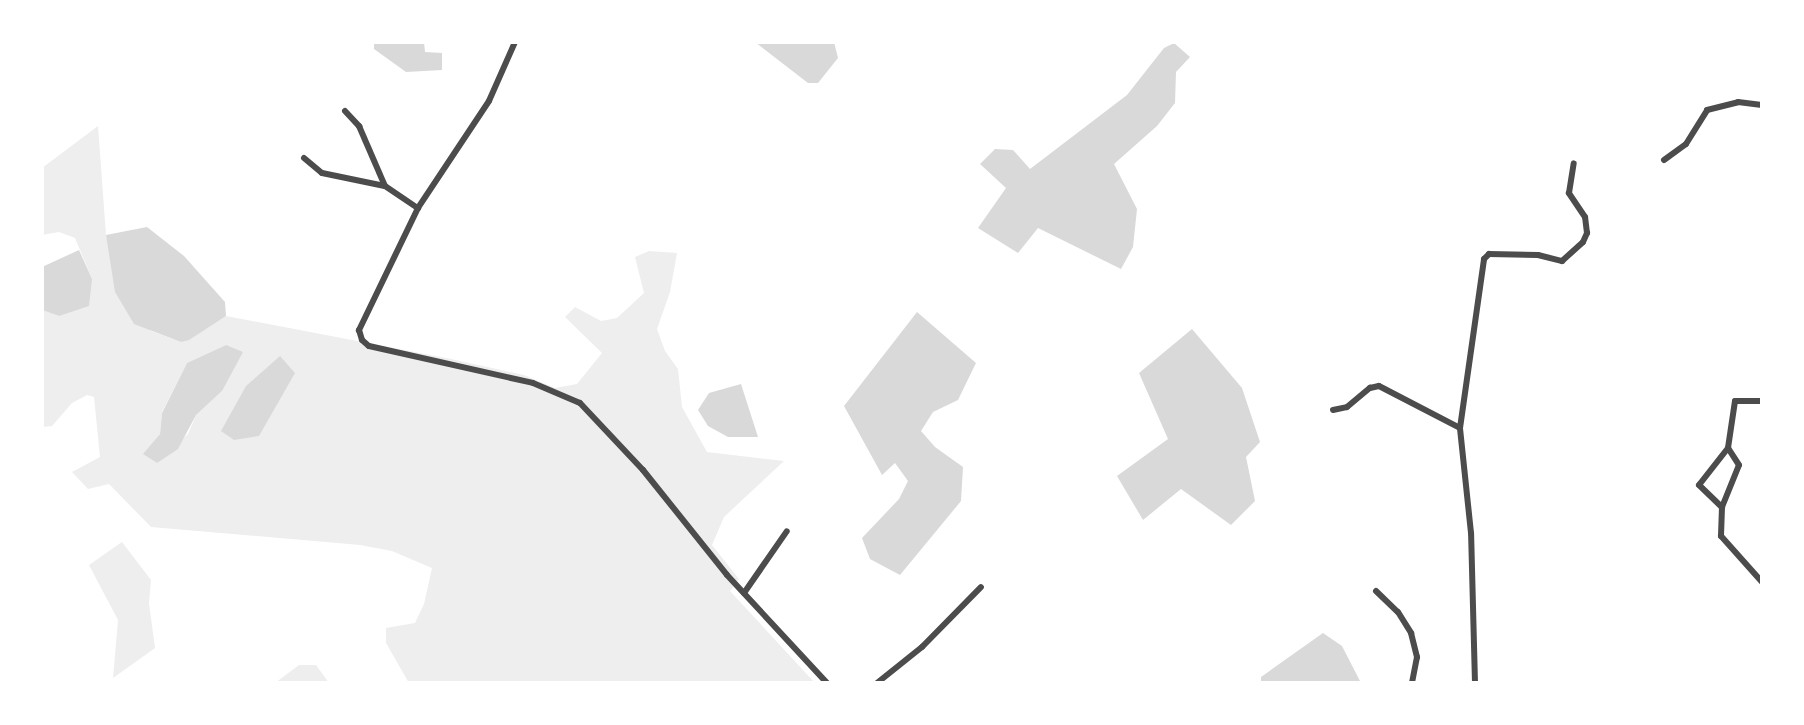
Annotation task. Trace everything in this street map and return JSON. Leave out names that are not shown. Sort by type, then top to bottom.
[{"type":"street","points":[[515,42],[489,101],[418,208],[359,330],[362,340],[369,346],[533,383],[580,403],[643,470],[744,593],[827,683]]},
{"type":"street","points":[[1664,160],[1686,144],[1707,110],[1738,102],[1762,105]]},
{"type":"street","points":[[345,111],[359,126],[385,186]]},
{"type":"street","points":[[304,158],[322,173],[385,186],[418,208]]},
{"type":"street","points":[[1475,683],[1471,533],[1460,428],[1484,259],[1489,254],[1538,255],[1562,261],[1583,242],[1587,233],[1585,217],[1569,193],[1574,163]]},
{"type":"street","points":[[1333,410],[1347,407],[1370,388],[1379,386],[1460,428]]},
{"type":"street","points":[[1722,507],[1699,485],[1728,448],[1735,401],[1762,401]]},
{"type":"street","points":[[1728,448],[1739,465],[1722,507],[1720,534],[1762,582]]},
{"type":"street","points":[[744,593],[787,531]]},
{"type":"street","points":[[877,683],[922,647],[981,587]]},
{"type":"street","points":[[1376,591],[1398,612],[1411,633],[1417,657],[1412,683]]},
{"type":"shaded area","points":[[374,42],[424,42],[425,52],[442,53],[442,70],[406,72],[374,49]]},
{"type":"shaded area","points":[[755,42],[834,42],[838,58],[818,83],[808,83]]},
{"type":"shaded area","points":[[1174,43],[1190,57],[1176,72],[1175,103],[1157,126],[1114,164],[1137,209],[1133,247],[1121,269],[1038,228],[1018,253],[978,228],[1006,188],[980,164],[995,149],[1013,150],[1030,169],[1127,95],[1164,48]]},
{"type":"shaded area","points":[[98,126],[106,235],[111,259],[151,331],[181,342],[226,316],[451,359],[524,375],[555,388],[577,384],[602,353],[565,317],[575,307],[601,321],[617,318],[644,293],[635,257],[649,251],[677,253],[670,292],[657,329],[665,351],[678,369],[682,407],[707,452],[784,461],[724,517],[712,545],[739,579],[730,591],[815,683],[409,683],[386,643],[386,628],[415,623],[424,604],[432,568],[392,551],[360,545],[151,527],[109,484],[88,489],[72,472],[100,457],[94,397],[87,395],[72,403],[52,426],[42,427],[42,310],[59,316],[92,279],[75,238],[59,232],[42,235],[42,168]],"holes":[[[226,345],[222,391],[196,415],[188,434],[157,463],[144,454],[160,434],[162,412],[187,363]]]},
{"type":"shaded area","points":[[147,227],[184,256],[225,302],[226,316],[189,340],[181,342],[134,324],[115,292],[106,235]]},
{"type":"shaded area","points":[[79,250],[92,279],[89,306],[59,316],[42,310],[42,267]]},
{"type":"shaded area","points":[[917,312],[976,363],[958,400],[933,412],[921,431],[935,447],[963,467],[961,501],[900,575],[870,559],[862,538],[899,499],[908,481],[895,463],[882,475],[844,406]]},
{"type":"shaded area","points":[[1192,329],[1242,388],[1260,442],[1246,457],[1255,501],[1231,525],[1181,489],[1143,520],[1117,476],[1168,439],[1139,373]]},
{"type":"shaded area","points":[[226,345],[243,352],[222,391],[196,415],[178,449],[157,463],[143,454],[160,434],[162,413],[187,363]]},
{"type":"shaded area","points":[[280,356],[295,373],[259,436],[234,440],[221,431],[246,386]]},
{"type":"shaded area","points":[[741,384],[758,437],[728,437],[708,426],[698,410],[709,393]]},
{"type":"shaded area","points":[[122,542],[151,580],[149,603],[155,648],[113,678],[118,620],[89,565]]},
{"type":"shaded area","points":[[1323,633],[1342,646],[1361,683],[1261,683],[1261,677]]},
{"type":"shaded area","points":[[299,665],[316,665],[329,683],[275,683]]}]
